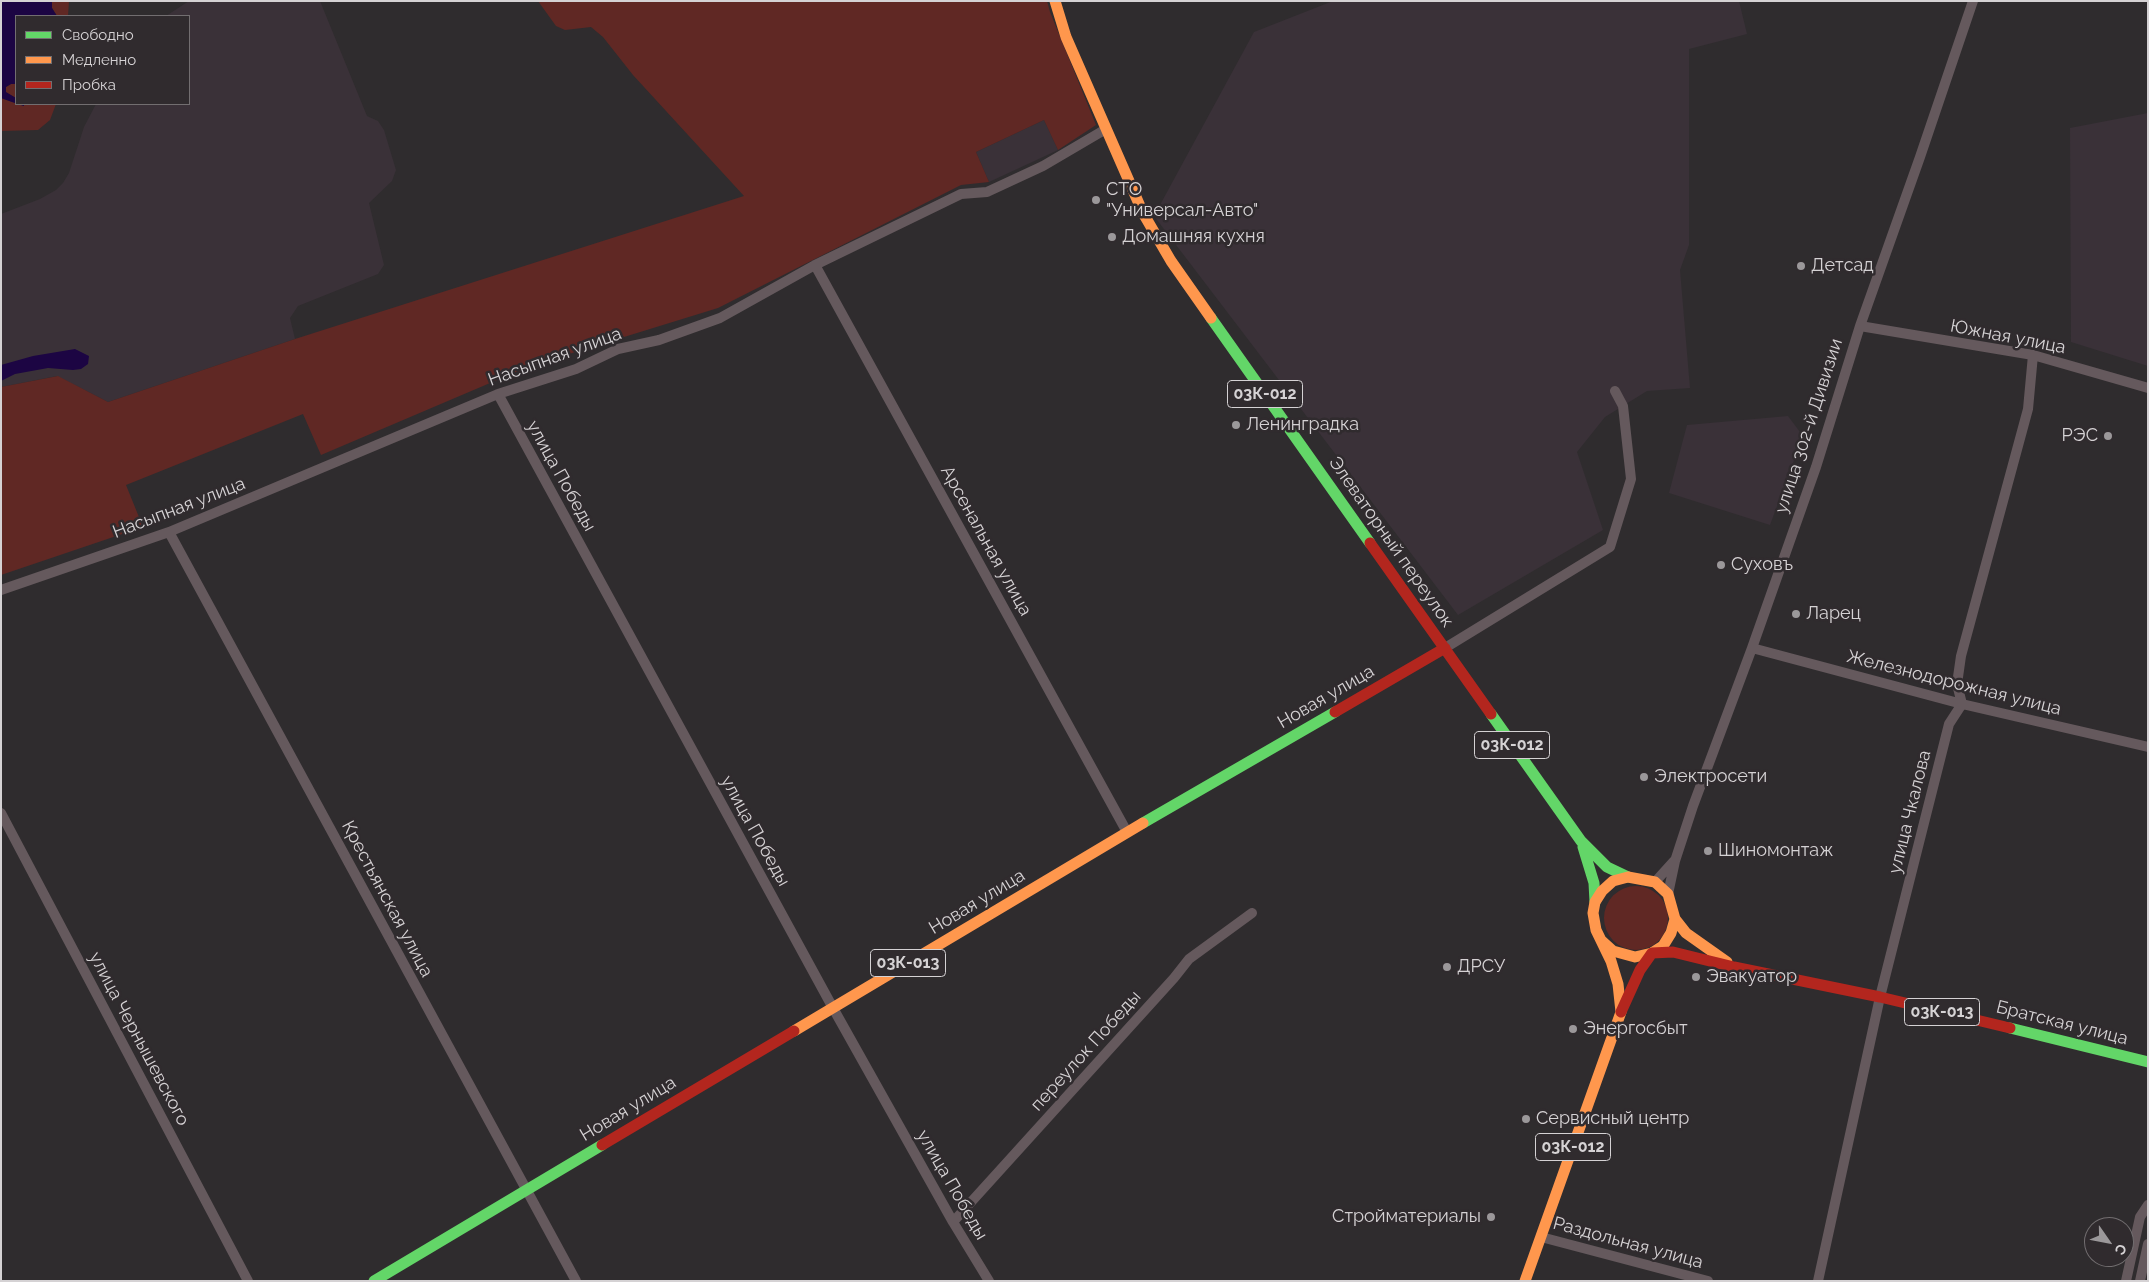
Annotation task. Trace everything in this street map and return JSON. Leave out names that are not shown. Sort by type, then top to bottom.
[{"type":"main road","name":"03К-012","points":[[1056,1],[1066,37],[1106,129]]},
{"type":"main road","name":"Элеваторный переулок","points":[[1106,129],[1143,213],[1171,261],[1580,841],[1607,867],[1628,877]]},
{"type":"main road","name":"Новая улица","points":[[374,1281],[1127,832],[1445,648]]},
{"type":"main road","name":"Элеваторный переулок","points":[[1580,841],[1594,883],[1596,902]]},
{"type":"main road","points":[[1621,1013],[1618,984],[1611,961],[1596,930],[1594,913],[1596,902],[1602,891],[1613,881],[1628,877],[1655,882],[1668,894]]},
{"type":"main road","name":"03К-013","points":[[1668,894],[1675,919]]},
{"type":"main road","name":"Братская улица","points":[[1675,919],[1686,933],[1734,967]]},
{"type":"main road","points":[[1621,1013],[1640,970],[1652,953],[1663,946],[1671,933],[1675,919]]},
{"type":"main road","name":"03К-013","points":[[1602,941],[1613,952],[1622,955],[1635,957],[1652,953]]},
{"type":"main road","name":"Братская улица","points":[[1652,953],[1673,952],[1734,967],[1880,997],[2148,1062]]},
{"type":"main road","name":"03К-012","points":[[1525,1281],[1621,1013]]},
{"type":"street","name":"улица 302-й Дивизии","points":[[1668,894],[1675,861],[1693,806],[1752,648],[1816,467],[1860,326],[1973,1]]},
{"type":"street","name":"Насыпная улица","points":[[1,590],[170,532],[498,394],[576,369],[618,349],[659,340],[720,318],[816,265],[961,194],[987,192],[1042,166],[1106,129]]},
{"type":"street","name":"Арсенальная улица","points":[[816,265],[1127,832]]},
{"type":"street","name":"Южная улица","points":[[1860,326],[2033,355],[2148,388]]},
{"type":"street","points":[[1962,704],[1957,684],[1961,656],[2028,409],[2033,355]]},
{"type":"street","points":[[1445,648],[1610,547],[1631,479],[1623,406],[1615,391]]},
{"type":"street","name":"улица Победы","points":[[498,394],[833,1008],[953,1222],[989,1281]]},
{"type":"street","name":"Крестьянская улица","points":[[170,532],[576,1281]]},
{"type":"street","name":"Железнодорожная улица","points":[[1752,648],[1962,704],[2148,747]]},
{"type":"street","name":"улица Чкалова","points":[[1818,1281],[1880,997],[1949,724],[1962,704]]},
{"type":"street","name":"улица Чернышевского","points":[[1,813],[248,1281]]},
{"type":"street","name":"улица 302-й Дивизии","points":[[1655,882],[1675,861]]},
{"type":"street","name":"переулок Победы","points":[[953,1222],[1174,978],[1188,959],[1252,913]]},
{"type":"street","points":[[2126,1281],[2140,1217],[2148,1205]]},
{"type":"street","name":"Раздольная улица","points":[[1540,1237],[1708,1281]]},
{"type":"street","points":[[2140,1281],[2148,1244]]},
{"type":"shaded area","points":[[1,1],[52,1],[52,8],[56,15],[15,15],[15,84],[6,87],[6,92],[15,97],[15,103],[1,98]]},
{"type":"shaded area","points":[[52,1],[69,1],[68,15],[56,15],[52,8]]},
{"type":"shaded area","points":[[189,1],[320,1],[367,116],[378,121],[384,130],[396,170],[392,181],[369,203],[384,265],[378,274],[298,306],[290,318],[295,339],[108,402],[57,376],[1,387],[1,214],[40,199],[56,190],[63,183],[69,173],[84,127],[95,105],[190,105],[190,15],[168,15]]},
{"type":"shaded area","points":[[538,1],[1047,1],[1096,125],[1058,150],[1044,120],[976,152],[989,182],[961,185],[718,308],[530,366],[321,455],[303,414],[126,485],[143,527],[1,575],[1,387],[58,376],[108,402],[295,339],[744,196],[633,75],[603,37],[591,27],[565,30],[556,26]]},
{"type":"shaded area","points":[[1333,1],[1739,1],[1747,34],[1689,49],[1689,245],[1680,270],[1690,388],[1647,391],[1605,417],[1577,452],[1603,530],[1458,615],[1154,216],[1254,32]]},
{"type":"shaded area","points":[[15,84],[15,98],[6,93],[6,87]]},
{"type":"shaded area","points":[[1,98],[15,103],[15,105],[56,105],[50,120],[38,130],[1,131]]},
{"type":"shaded area","points":[[2148,113],[2148,366],[2071,342],[2070,128]]},
{"type":"shaded area","points":[[1044,120],[1058,150],[989,182],[976,152]]},
{"type":"shaded area","points":[[75,349],[89,356],[88,364],[81,369],[48,368],[15,374],[1,381],[1,365],[33,356]]},
{"type":"shaded area","points":[[1788,416],[1803,436],[1770,525],[1669,493],[1687,425]]},
{"type":"shaded area","points":[[1636,886],[1654,892],[1662,900],[1668,918],[1662,936],[1654,944],[1636,950],[1618,944],[1610,936],[1604,918],[1610,900],[1618,892]]},
{"type":"traffic: fast","points":[[1211,318],[1370,543]]},
{"type":"traffic: fast","points":[[1143,823],[1335,712]]},
{"type":"traffic: fast","points":[[1491,714],[1581,841],[1607,867],[1628,877]]},
{"type":"traffic: fast","points":[[1583,847],[1594,883],[1595,902]]},
{"type":"traffic: fast","points":[[2010,1028],[2148,1062]]},
{"type":"traffic: fast","points":[[374,1281],[602,1145]]},
{"type":"traffic: slow","points":[[1055,1],[1066,37],[1143,213],[1171,261],[1211,318]]},
{"type":"traffic: slow","points":[[794,1031],[1143,823]]},
{"type":"traffic: slow","points":[[1602,941],[1613,951],[1635,957],[1652,953],[1663,946],[1671,933],[1675,919],[1668,894],[1655,882],[1628,877],[1613,881],[1602,891],[1595,902],[1593,913],[1596,930],[1611,961],[1618,984],[1621,1012]]},
{"type":"traffic: slow","points":[[1675,919],[1686,933],[1727,962]]},
{"type":"traffic: slow","points":[[1525,1281],[1621,1012]]},
{"type":"traffic: jam","points":[[1370,543],[1491,714]]},
{"type":"traffic: jam","points":[[1335,712],[1445,648]]},
{"type":"traffic: jam","points":[[1621,1012],[1640,970],[1652,953],[1673,952],[1734,967],[1880,997],[2010,1028]]},
{"type":"traffic: jam","points":[[602,1145],[794,1031]]},
{"type":"place","name":"СТО \"Универсал-Авто\"","points":[[1096,200]]},
{"type":"place","name":"Домашняя кухня","points":[[1112,237]]},
{"type":"place","name":"Детсад","points":[[1801,266]]},
{"type":"place","name":"Ленинградка","points":[[1236,425]]},
{"type":"place","name":"РЭС","points":[[2108,436]]},
{"type":"place","name":"Суховъ","points":[[1721,565]]},
{"type":"place","name":"Ларец","points":[[1796,614]]},
{"type":"place","name":"Электросети","points":[[1644,777]]},
{"type":"place","name":"Шиномонтаж","points":[[1708,851]]},
{"type":"place","name":"ДРСУ","points":[[1447,967]]},
{"type":"place","name":"Эвакуатор","points":[[1696,977]]},
{"type":"place","name":"Энергосбыт","points":[[1573,1029]]},
{"type":"place","name":"Сервисный центр","points":[[1526,1119]]},
{"type":"place","name":"Стройматериалы","points":[[1491,1217]]}]
